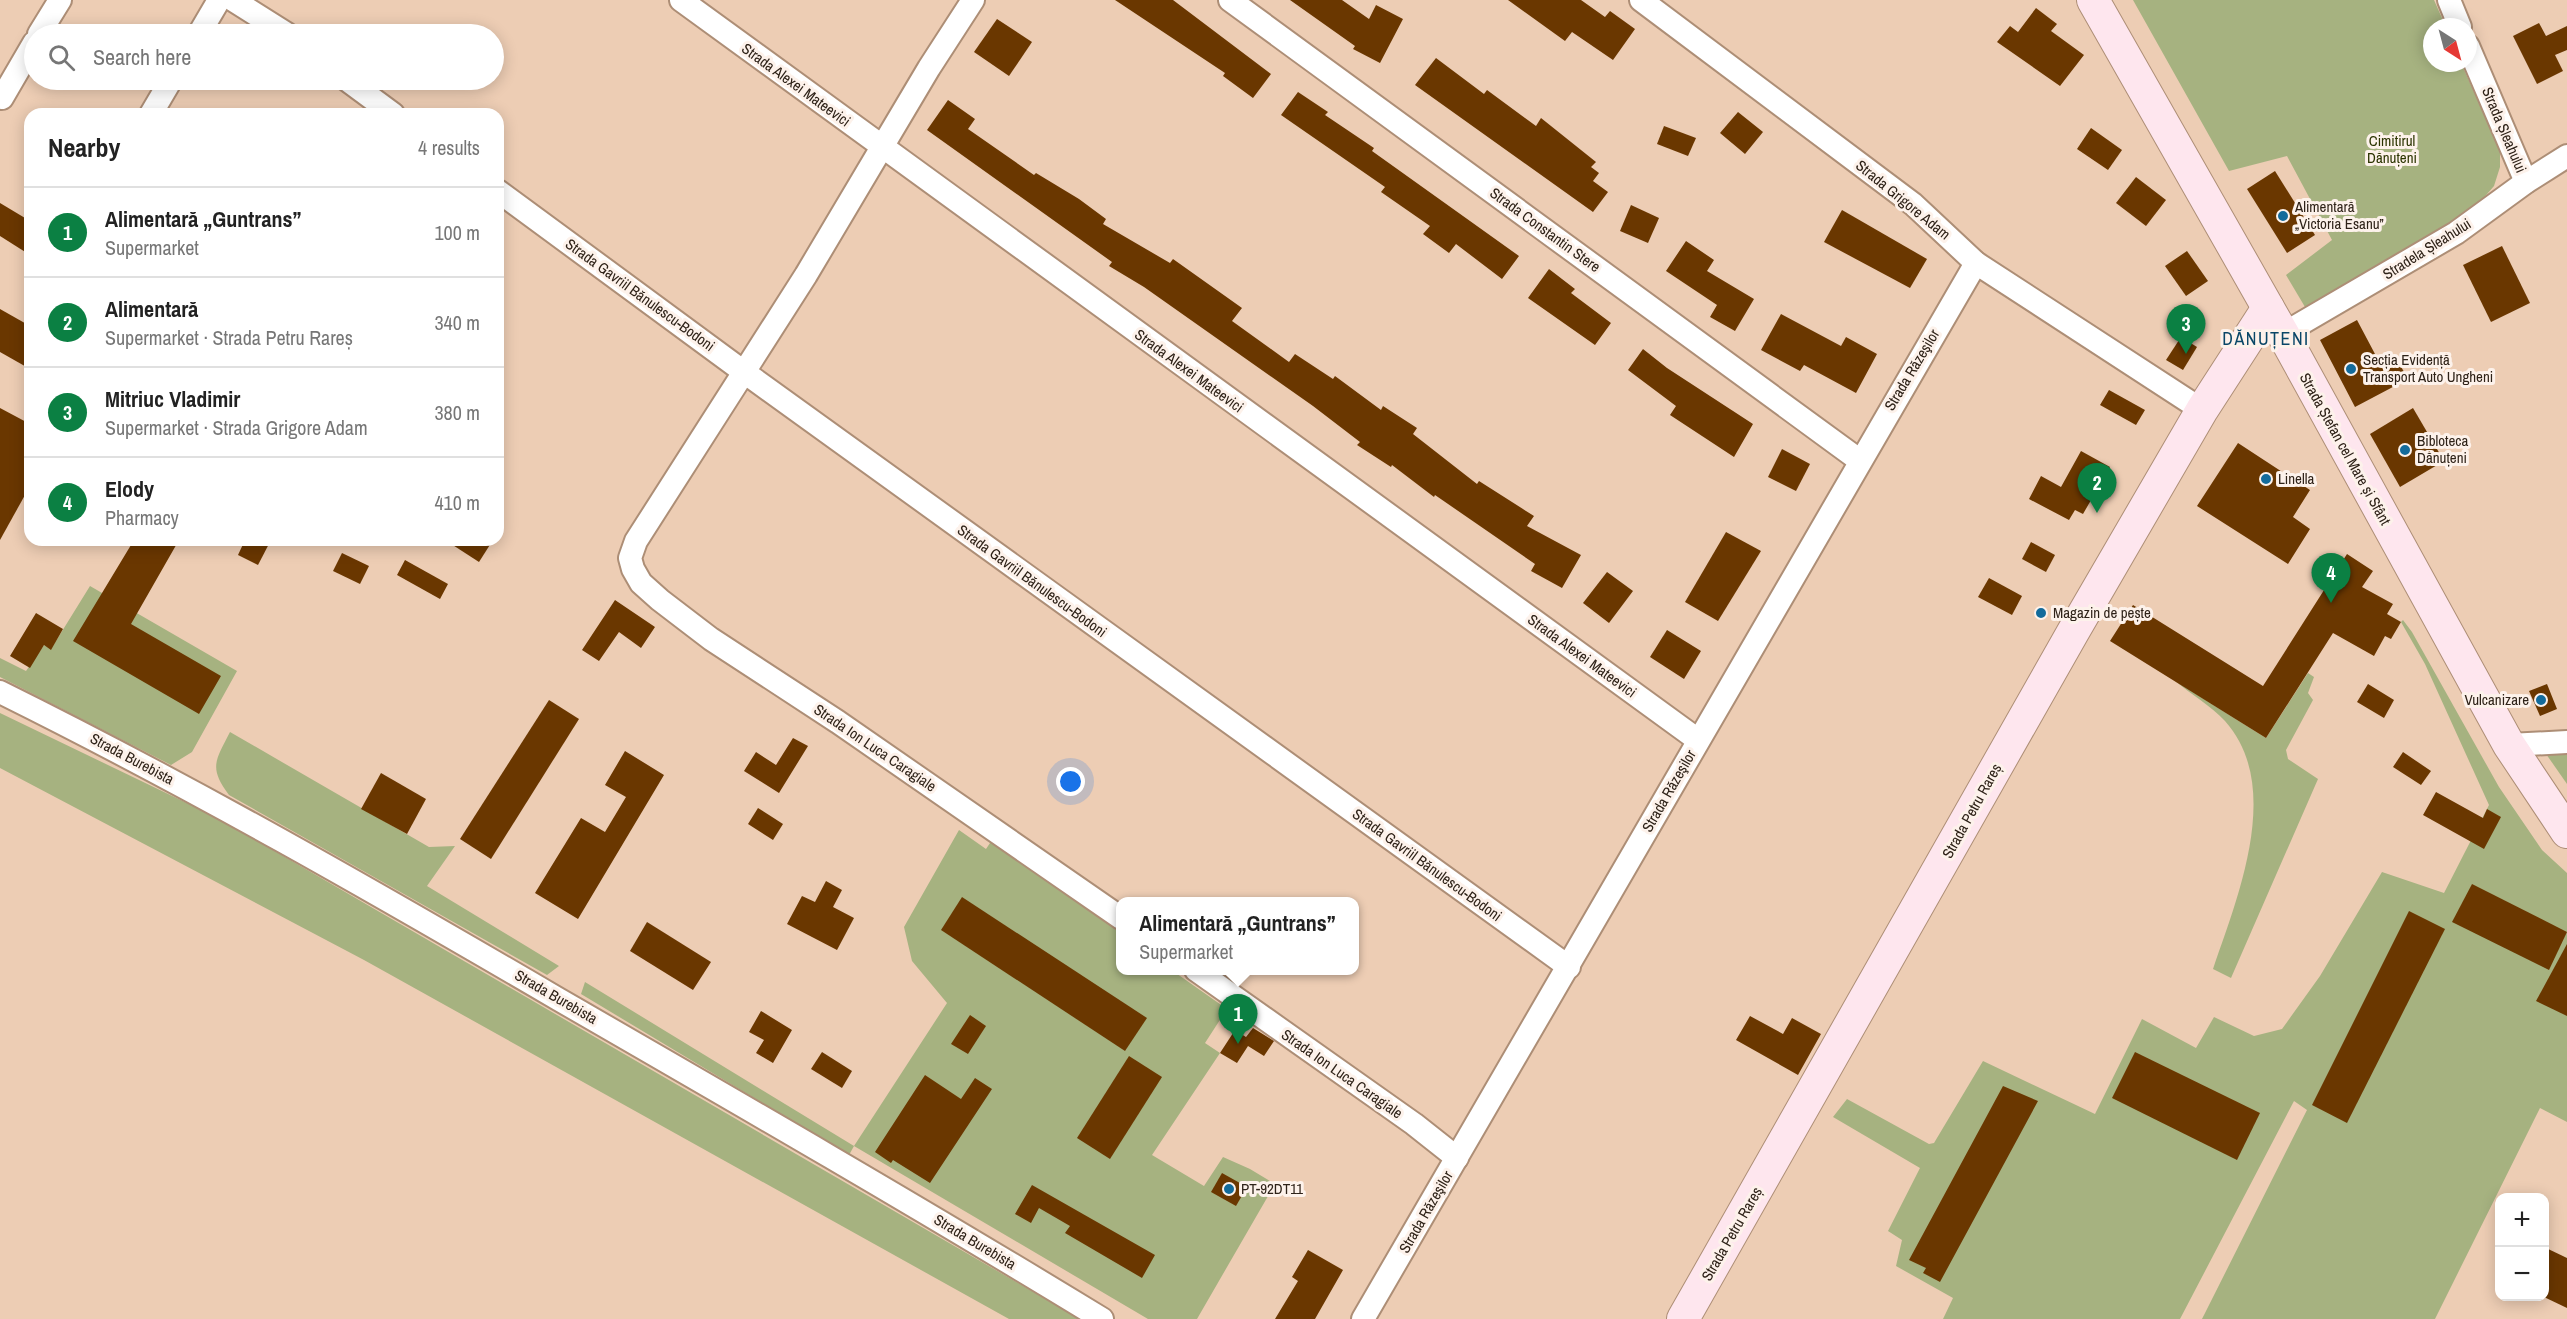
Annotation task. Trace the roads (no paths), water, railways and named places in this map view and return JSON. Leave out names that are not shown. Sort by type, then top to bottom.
[{"type":"main road","name":"Strada Ștefan cel Mare și Sfânt","points":[[2094,0],[2275,321],[2509,745],[2567,832]]},
{"type":"main road","name":"Strada Petru Rareș","points":[[1683,1319],[2067,642],[2202,410],[2275,321]]},
{"type":"street","points":[[45,24],[60,0]]},
{"type":"street","points":[[205,24],[219,0]]},
{"type":"street","points":[[233,0],[271,24]]},
{"type":"street","name":"Strada Alexei Mateevici","points":[[681,0],[1698,740]]},
{"type":"street","points":[[744,372],[806,275],[881,147],[973,0]]},
{"type":"street","name":"Strada Constantin Stere","points":[[1230,0],[1859,460]]},
{"type":"street","name":"Strada Grigore Adam","points":[[1641,0],[1913,204],[1976,263],[2202,410]]},
{"type":"street","points":[[2449,0],[2456,18]]},
{"type":"street","points":[[2,98],[24,60]]},
{"type":"street","name":"Strada Șleahului","points":[[2477,67],[2526,182]]},
{"type":"street","points":[[155,108],[165,90]]},
{"type":"street","points":[[361,90],[385,108]]},
{"type":"street","name":"Stradela Șleahului","points":[[2275,321],[2457,233],[2526,182],[2567,156]]},
{"type":"street","name":"Strada Gavriil Bănulescu-Bodoni","points":[[504,195],[744,372],[1569,967]]},
{"type":"street","name":"Strada Răzeşilor","points":[[1363,1319],[1569,967],[1859,460],[1976,263]]},
{"type":"street","name":"Strada Ion Luca Caragiale","points":[[744,372],[636,541],[630,558],[634,573],[650,591],[711,639],[838,722],[1116,915]]},
{"type":"street","name":"Strada Burebista","points":[[0,692],[128,755],[464,944],[915,1205],[1102,1319]]},
{"type":"street","points":[[2509,745],[2567,742]]},
{"type":"street","name":"Strada Ion Luca Caragiale","points":[[1203,975],[1414,1124],[1457,1158]]},
{"type":"place","name":"Alimentară „Victoria Esanu”","points":[[2283,216]]},
{"type":"place","name":"Mitriuc Vladimir","points":[[2186,354]]},
{"type":"place","name":"Secția Evidență Transport Auto Ungheni","points":[[2351,369]]},
{"type":"place","name":"Bibloteca Dănuțeni","points":[[2405,450]]},
{"type":"place","name":"Linella","points":[[2266,479]]},
{"type":"place","name":"Alimentară","points":[[2097,513]]},
{"type":"place","name":"Elody","points":[[2331,603]]},
{"type":"place","name":"Magazin de pește","points":[[2041,613]]},
{"type":"place","name":"Vulcanizare","points":[[2541,700]]},
{"type":"place","name":"Alimentară „Guntrans”","points":[[1238,1044]]},
{"type":"place","name":"PT-92DT11","points":[[1229,1189]]},
{"type":"district","name":"DĂNUȚENI","points":[[2266,339]]},
{"type":"park label","name":"Cimitirul Dănuțeni","points":[[2392,150]]}]
